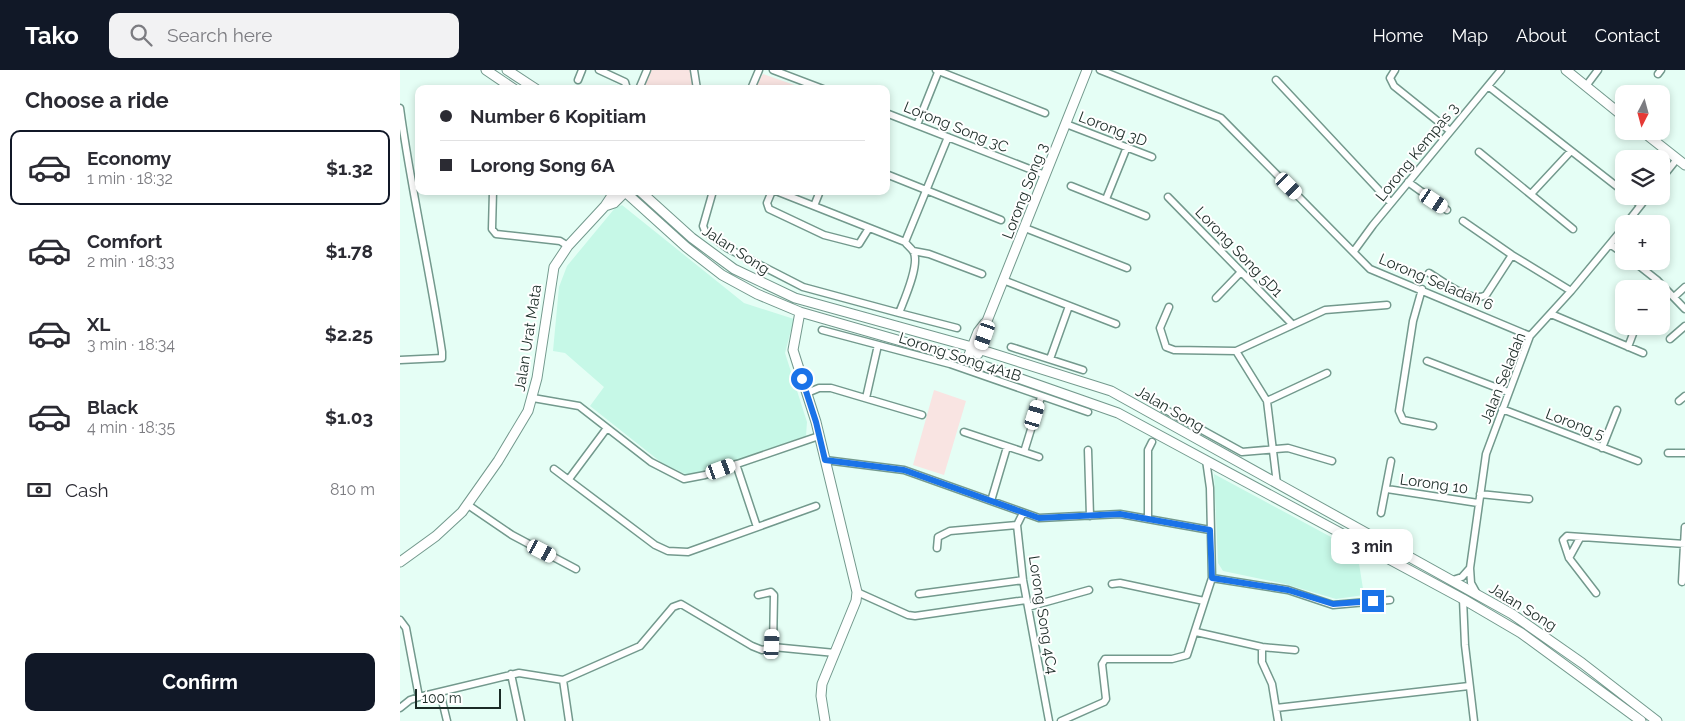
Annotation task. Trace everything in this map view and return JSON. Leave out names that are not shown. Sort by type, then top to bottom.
[{"type":"main road","points":[[486,70],[508,85]]},
{"type":"main road","points":[[507,70],[530,85]]},
{"type":"main road","name":"Lorong Song 3","points":[[971,361],[1087,70]]},
{"type":"main road","points":[[1566,70],[1615,109]]},
{"type":"main road","points":[[1653,140],[1685,165]]},
{"type":"main road","name":"Jalan Urat Mata","points":[[400,562],[445,529],[468,505],[515,434],[533,398],[552,274],[557,261],[568,246],[605,206],[618,195]]},
{"type":"main road","name":"Jalan Song","points":[[628,195],[686,247],[722,275],[757,294],[800,312],[971,361],[1118,413],[1463,599],[1552,654],[1642,721]]},
{"type":"main road","name":"Jalan Song","points":[[644,195],[692,238],[754,280],[794,298],[976,348],[1111,391],[1193,439],[1512,614],[1553,642],[1657,721]]},
{"type":"main road","points":[[800,312],[793,347],[819,436],[857,592],[856,601],[822,684],[821,696],[826,721]]},
{"type":"main road","points":[[1193,439],[1203,451],[1206,460]]},
{"type":"main road","points":[[1277,484],[1275,491],[1281,501]]},
{"type":"street","points":[[578,80],[582,70]]},
{"type":"street","points":[[600,70],[625,82],[626,85]]},
{"type":"street","points":[[641,85],[647,70]]},
{"type":"street","points":[[694,70],[696,85]]},
{"type":"street","points":[[753,85],[759,70]]},
{"type":"street","points":[[773,70],[812,85]]},
{"type":"street","points":[[917,124],[938,70],[1046,114]]},
{"type":"street","name":"Lorong Seladah 6","points":[[1100,70],[1221,118],[1370,269],[1422,289],[1530,336]]},
{"type":"street","points":[[1395,70],[1390,78],[1394,86],[1450,131]]},
{"type":"street","name":"Lorong Kempas 3","points":[[1354,251],[1408,182],[1501,70]]},
{"type":"street","points":[[1586,86],[1598,70]]},
{"type":"street","points":[[1276,80],[1391,203]]},
{"type":"street","points":[[1488,86],[1615,185]]},
{"type":"street","points":[[400,108],[406,155],[432,281],[442,358],[400,360]]},
{"type":"street","name":"Lorong Song 3C","points":[[890,114],[1045,175]]},
{"type":"street","name":"Lorong 3D","points":[[1066,124],[1152,157]]},
{"type":"street","points":[[905,242],[948,137]]},
{"type":"street","points":[[1106,199],[1127,147]]},
{"type":"street","points":[[1531,194],[1571,150]]},
{"type":"street","points":[[1479,152],[1573,228]]},
{"type":"street","points":[[1670,168],[1677,159]]},
{"type":"street","points":[[890,176],[1001,220]]},
{"type":"street","points":[[1408,182],[1447,210]]},
{"type":"street","points":[[1071,186],[1146,216]]},
{"type":"street","points":[[493,195],[492,229],[496,234],[560,241],[568,246]]},
{"type":"street","points":[[712,195],[703,226],[727,248],[803,287],[958,328]]},
{"type":"street","points":[[770,195],[767,203],[769,209],[824,235],[859,244],[869,228]]},
{"type":"street","points":[[786,195],[905,242],[913,251],[929,254],[982,274]]},
{"type":"street","points":[[814,206],[818,195]]},
{"type":"street","name":"Lorong Song 5D1","points":[[1168,197],[1240,273],[1292,324]]},
{"type":"street","points":[[1634,215],[1641,206]]},
{"type":"street","points":[[1463,221],[1512,255],[1571,291]]},
{"type":"street","points":[[1025,228],[1127,268]]},
{"type":"street","name":"Jalan Seladah","points":[[1470,568],[1486,454],[1530,336],[1571,291],[1615,238]]},
{"type":"street","points":[[1610,244],[1615,248]]},
{"type":"street","points":[[899,313],[912,278],[913,251]]},
{"type":"street","points":[[1429,273],[1472,297],[1482,298],[1486,295],[1512,255]]},
{"type":"street","points":[[1642,270],[1685,309]]},
{"type":"street","points":[[1216,298],[1240,273]]},
{"type":"street","points":[[1004,280],[1116,324]]},
{"type":"street","points":[[1674,297],[1685,287]]},
{"type":"street","points":[[1422,289],[1413,321],[1399,411],[1402,420],[1433,426]]},
{"type":"street","points":[[1169,307],[1160,328],[1166,347],[1174,350],[1236,351],[1325,310],[1387,305]]},
{"type":"street","points":[[1050,359],[1069,306]]},
{"type":"street","points":[[1551,314],[1643,354]]},
{"type":"street","points":[[1670,339],[1685,326]]},
{"type":"street","name":"Lorong Song 4A1B","points":[[822,330],[950,364],[1088,412]]},
{"type":"street","points":[[1628,347],[1633,335]]},
{"type":"street","points":[[866,398],[878,345]]},
{"type":"street","points":[[1011,347],[1084,370]]},
{"type":"street","points":[[1236,351],[1267,401],[1277,484]]},
{"type":"street","points":[[1427,361],[1508,392]]},
{"type":"street","points":[[1267,401],[1327,373]]},
{"type":"street","points":[[807,393],[823,387],[922,415]]},
{"type":"street","points":[[1024,452],[1041,397]]},
{"type":"street","points":[[533,398],[575,405],[659,467],[684,478],[698,478],[819,436]]},
{"type":"street","points":[[1164,409],[1242,452],[1288,448],[1332,461]]},
{"type":"street","name":"Lorong 5","points":[[1502,409],[1638,462]]},
{"type":"street","points":[[1602,448],[1617,410]]},
{"type":"street","points":[[569,479],[607,428]]},
{"type":"street","points":[[964,432],[1039,457]]},
{"type":"street","points":[[1148,518],[1148,450],[1152,442]]},
{"type":"street","points":[[991,501],[1007,447]]},
{"type":"street","points":[[1088,450],[1090,516]]},
{"type":"street","points":[[1668,453],[1685,454]]},
{"type":"street","points":[[825,460],[904,470],[1022,513],[1049,519],[1120,514],[1210,530]]},
{"type":"street","points":[[1061,721],[1104,702],[1106,699],[1102,664],[1105,659],[1164,659],[1182,658],[1187,655],[1192,645],[1212,578],[1210,488],[1206,460]]},
{"type":"street","points":[[1381,513],[1391,460]]},
{"type":"street","points":[[736,464],[757,527]]},
{"type":"street","points":[[554,469],[655,545],[668,552],[688,552],[816,506]]},
{"type":"street","name":"Lorong 10","points":[[1387,489],[1478,503]]},
{"type":"street","points":[[1480,494],[1529,499]]},
{"type":"street","points":[[468,505],[512,535],[576,569]]},
{"type":"street","name":"Lorong Song 4C4","points":[[1022,513],[1017,525],[1023,580],[1049,721]]},
{"type":"street","points":[[937,548],[938,538],[950,531],[1017,525]]},
{"type":"street","points":[[1682,582],[1685,528]]},
{"type":"street","points":[[1596,593],[1569,558],[1563,540],[1567,536],[1684,544]]},
{"type":"street","points":[[1569,558],[1580,538]]},
{"type":"street","points":[[1453,580],[1462,577],[1470,568]]},
{"type":"street","points":[[1470,568],[1471,583],[1477,594]]},
{"type":"street","points":[[1212,578],[1288,590],[1333,604],[1390,600]]},
{"type":"street","points":[[919,594],[1023,580]]},
{"type":"street","points":[[1112,584],[1120,583],[1204,600]]},
{"type":"street","points":[[857,592],[908,615],[915,616],[1027,604],[1089,590]]},
{"type":"street","points":[[758,595],[771,592],[774,595],[774,647]]},
{"type":"street","points":[[1463,599],[1469,686],[1474,721]]},
{"type":"street","points":[[400,708],[410,700],[419,697],[511,674],[527,674],[563,680],[633,650],[644,643],[673,607],[681,604],[762,650],[774,647],[836,653]]},
{"type":"street","points":[[400,620],[406,628],[419,697]]},
{"type":"street","points":[[1196,632],[1262,647],[1295,650]]},
{"type":"street","points":[[1262,647],[1262,662],[1272,684],[1278,721]]},
{"type":"street","points":[[511,674],[521,721]]},
{"type":"street","points":[[563,680],[569,721]]},
{"type":"street","points":[[1276,708],[1469,686]]},
{"type":"street","points":[[440,692],[447,721]]},
{"type":"shaded area","points":[[650,70],[693,70],[695,85],[643,85]]},
{"type":"shaded area","points":[[763,74],[795,85],[756,85]]},
{"type":"shaded area","points":[[622,205],[744,303],[794,319],[785,353],[807,422],[806,436],[689,476],[662,463],[590,406],[604,387],[565,353],[553,351],[559,287],[567,266],[615,208]]},
{"type":"shaded area","points":[[934,390],[966,401],[944,475],[913,465]]},
{"type":"shaded area","points":[[1214,474],[1357,551],[1364,595],[1336,599],[1285,584],[1223,571],[1218,563]]},
{"type":"route","points":[[802,379],[816,422],[825,460],[904,470],[1039,518],[1120,514],[1210,530],[1212,578],[1265,585],[1333,604],[1373,601]]}]
